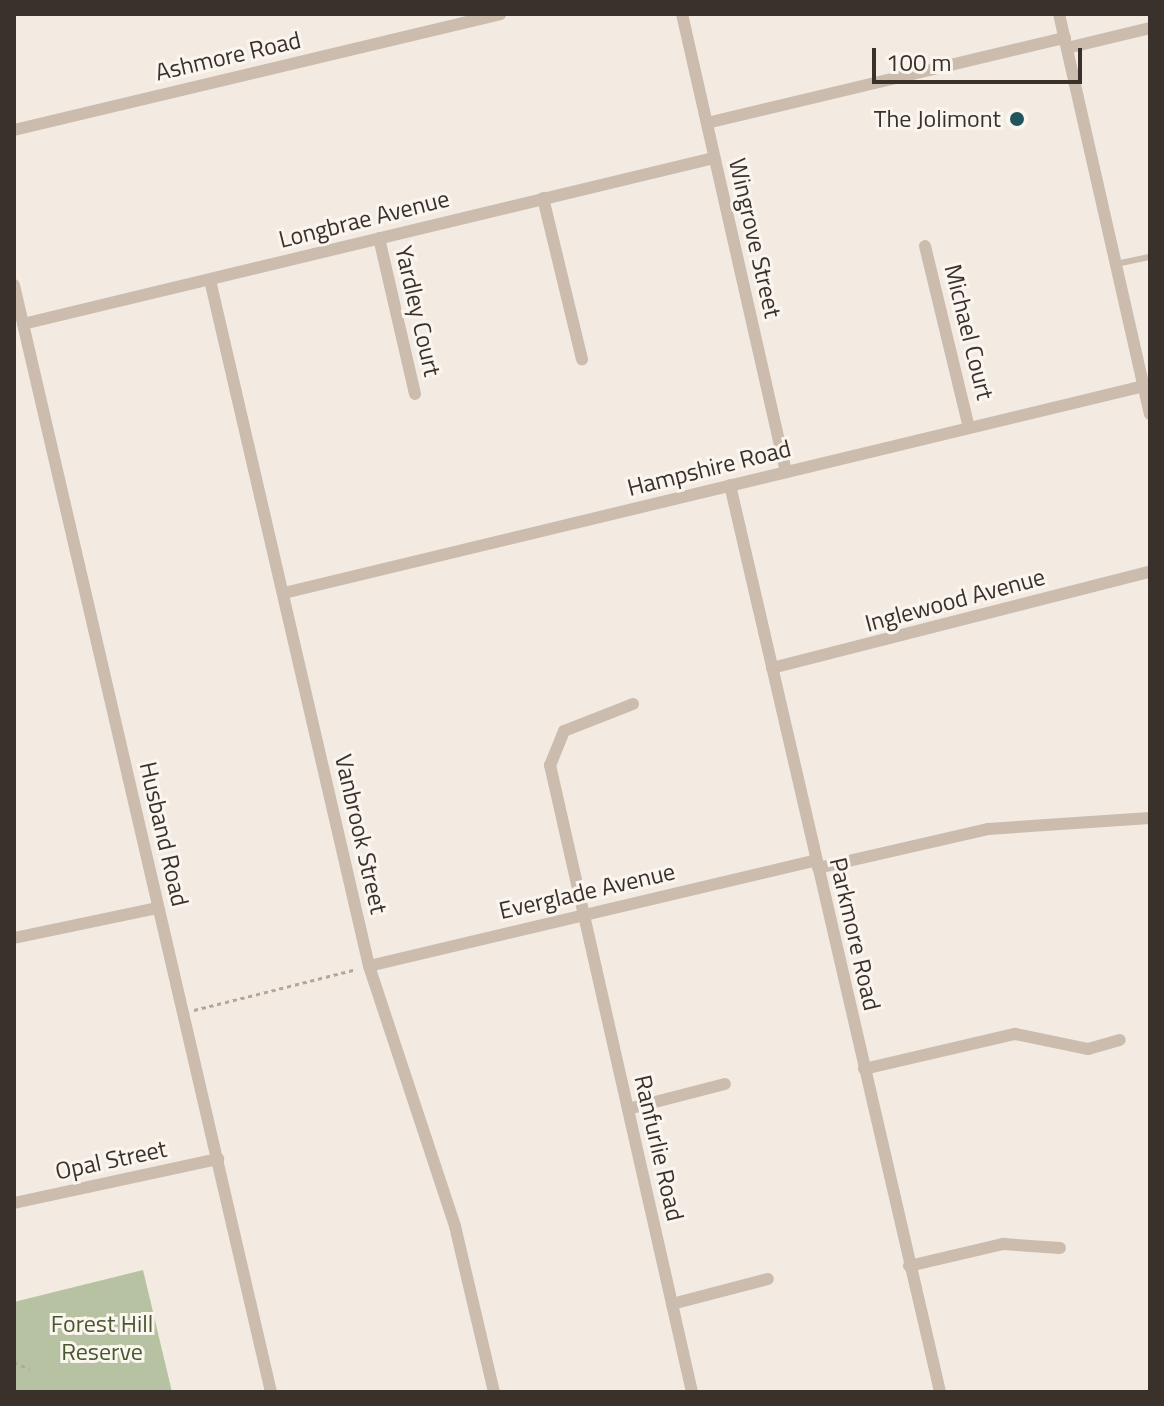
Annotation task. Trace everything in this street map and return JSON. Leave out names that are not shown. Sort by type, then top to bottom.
[{"type":"street","name":"Ashmore Road","points":[[14,130],[500,14]]},
{"type":"street","name":"Wingrove Street","points":[[682,14],[786,472]]},
{"type":"street","points":[[1059,14],[1150,414]]},
{"type":"street","points":[[707,123],[1066,43],[1150,28]]},
{"type":"street","name":"Longbrae Avenue","points":[[23,324],[714,158]]},
{"type":"street","points":[[543,198],[582,359]]},
{"type":"street","name":"Yardley Court","points":[[379,238],[415,394]]},
{"type":"street","name":"Michael Court","points":[[925,246],[969,428]]},
{"type":"street","name":"Vanbrook Street","points":[[210,280],[369,966],[455,1226],[494,1392]]},
{"type":"street","name":"Husband Road","points":[[14,285],[271,1392]]},
{"type":"street","name":"Hampshire Road","points":[[284,593],[1144,386]]},
{"type":"street","name":"Parkmore Road","points":[[730,485],[940,1392]]},
{"type":"street","name":"Inglewood Avenue","points":[[772,668],[1150,572]]},
{"type":"street","name":"Ranfurlie Road","points":[[633,704],[591,717],[554,744],[550,765],[581,915],[692,1392]]},
{"type":"street","name":"Everglade Avenue","points":[[369,966],[581,915],[988,829],[1150,818]]},
{"type":"street","points":[[14,938],[158,908]]},
{"type":"street","points":[[864,1069],[1015,1034],[1088,1049],[1120,1040]]},
{"type":"street","points":[[628,1109],[725,1084]]},
{"type":"street","name":"Opal Street","points":[[14,1203],[218,1159]]},
{"type":"street","points":[[909,1266],[1003,1244],[1060,1248]]},
{"type":"street","points":[[672,1304],[768,1279]]},
{"type":"lane","points":[[1116,264],[1150,257]]},
{"type":"path","points":[[183,1013],[369,966]]},
{"type":"path","points":[[14,1362],[29,1369]]},
{"type":"green space","name":"Forest Hill Reserve","points":[[143,1270],[172,1392],[14,1392],[14,1302]]},
{"type":"place","name":"The Jolimont","points":[[1017,119]]}]
